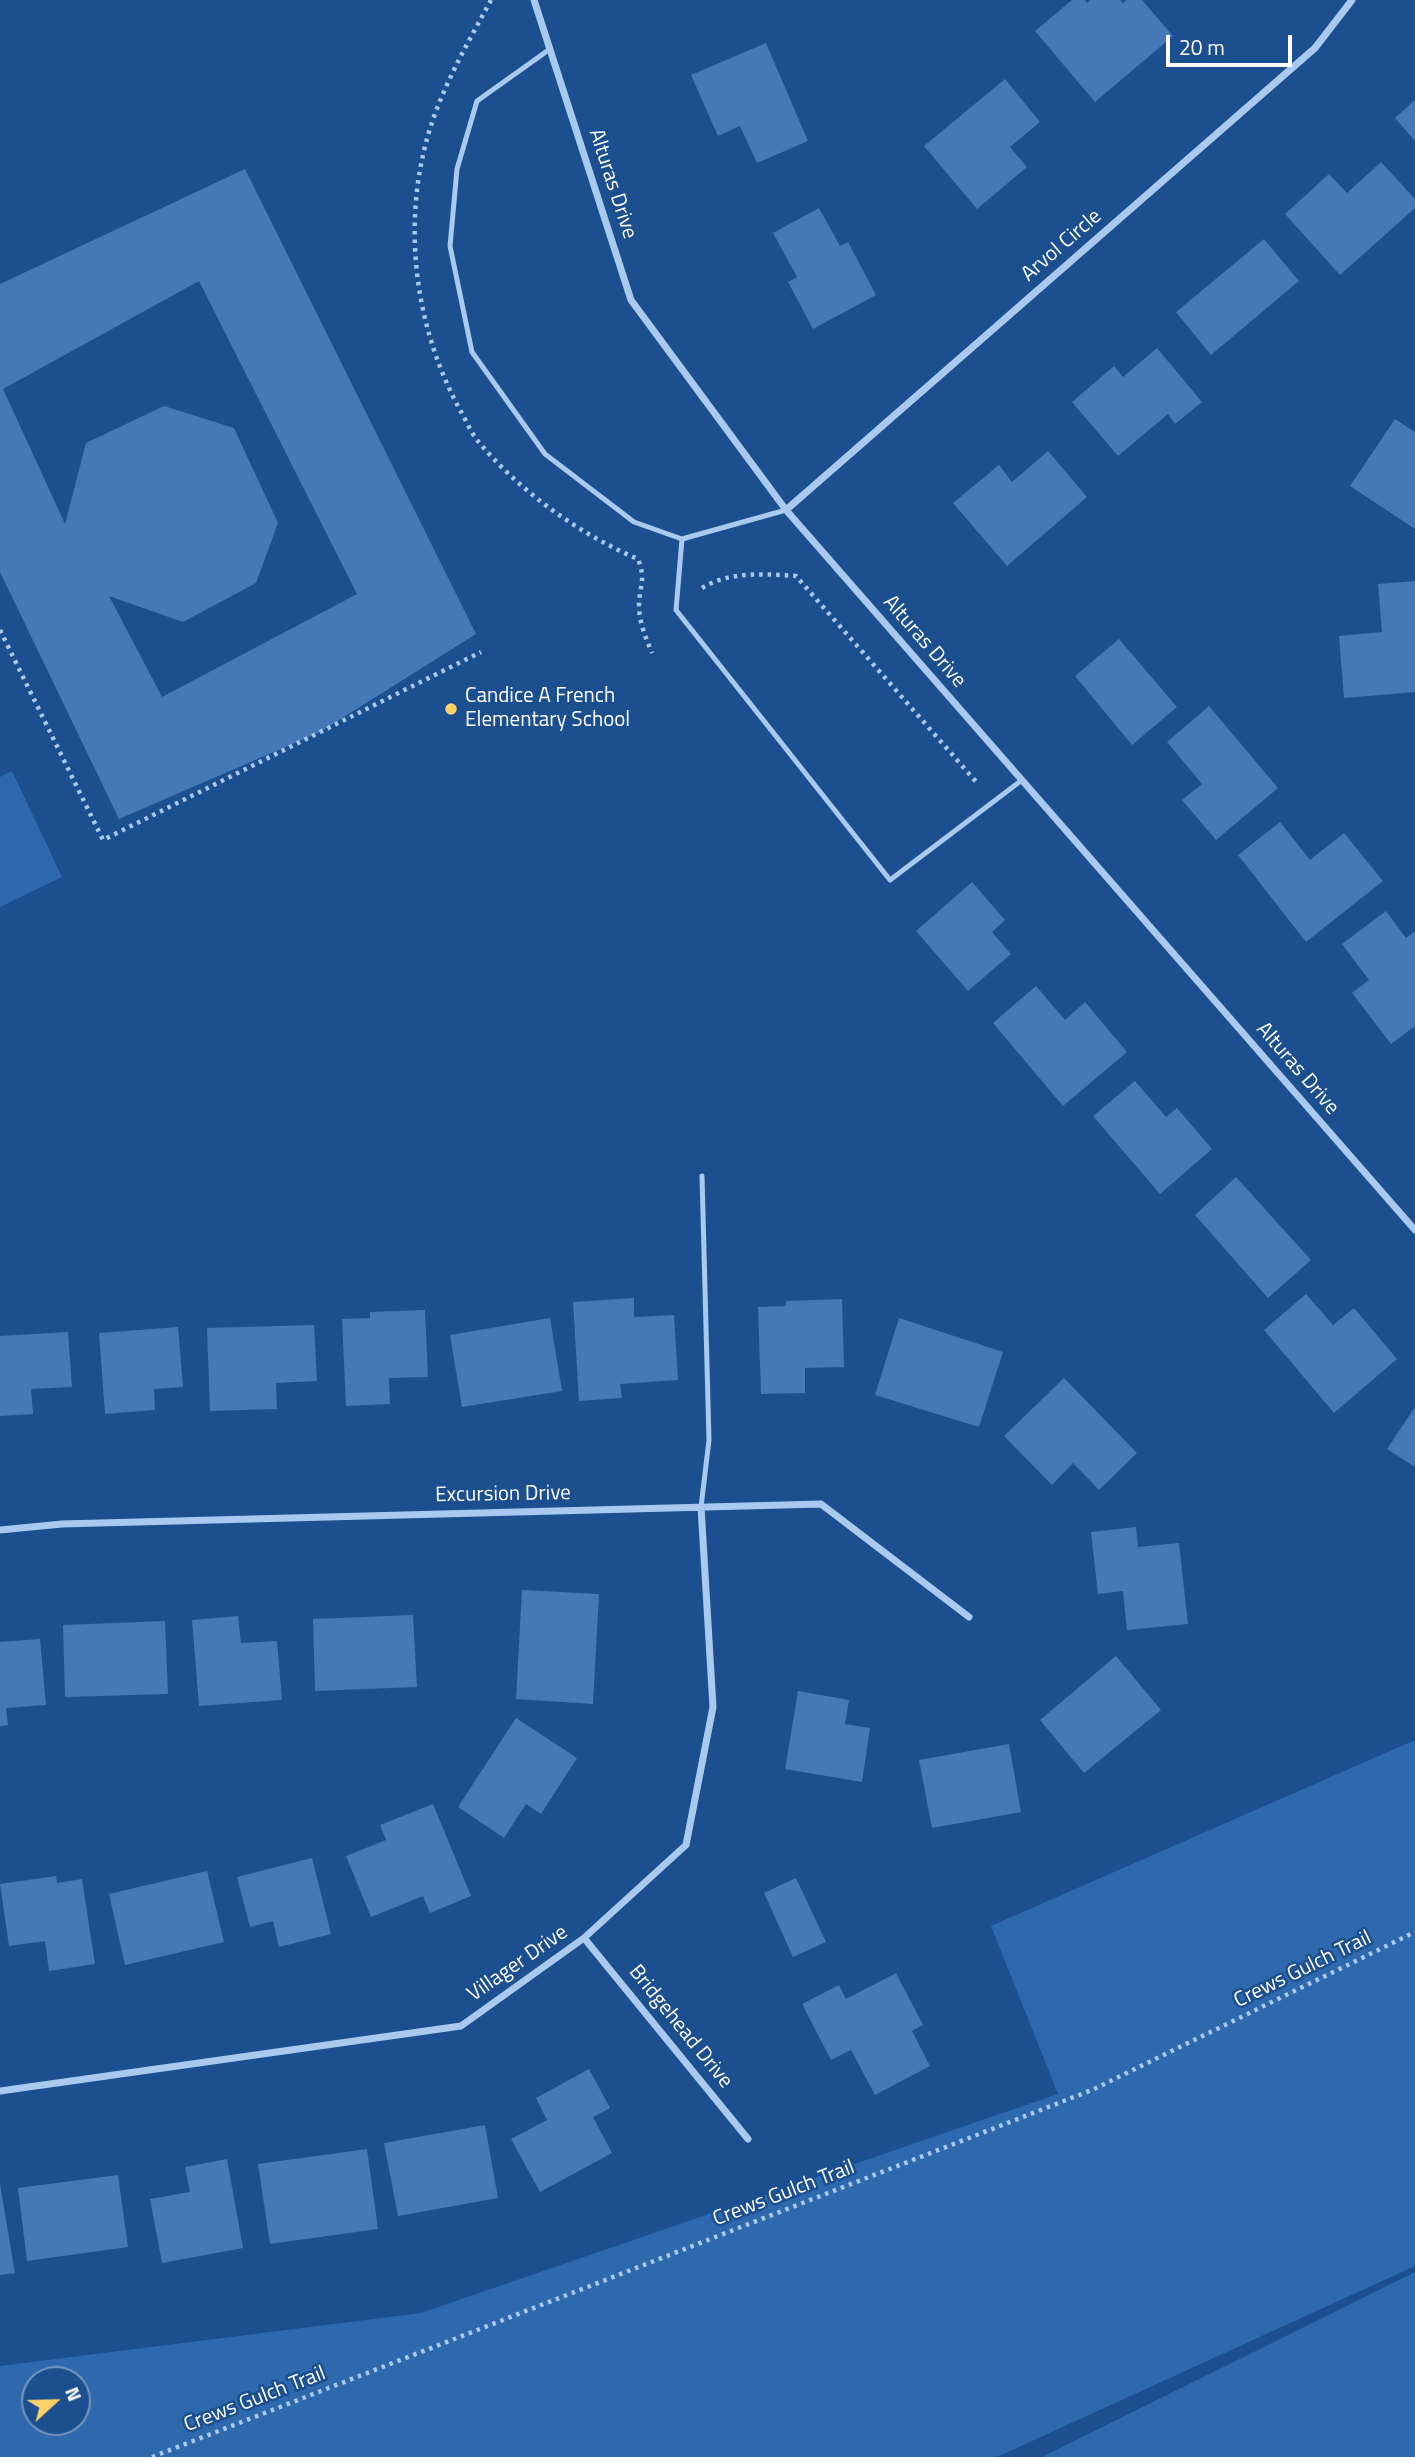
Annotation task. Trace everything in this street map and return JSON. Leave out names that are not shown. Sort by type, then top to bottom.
[{"type":"street","name":"Alturas Drive","points":[[534,0],[631,300],[786,510],[1415,1230]]},
{"type":"street","name":"Arvol Circle","points":[[786,510],[1315,48],[1352,0]]},
{"type":"street","name":"Excursion Drive","points":[[0,1531],[62,1524],[821,1504],[969,1617]]},
{"type":"street","name":"Villager Drive","points":[[0,2091],[461,2026],[584,1938],[686,1846],[713,1707],[701,1507]]},
{"type":"street","name":"Bridgehead Drive","points":[[584,1938],[748,2139]]},
{"type":"lane","points":[[550,49],[477,101],[457,169],[450,246],[472,352],[545,454],[634,522],[682,539],[786,510]]},
{"type":"lane","points":[[682,539],[676,610],[890,880],[1022,780]]},
{"type":"lane","points":[[701,1507],[709,1440],[702,1175]]},
{"type":"path","points":[[703,601],[701,589],[719,578],[769,574],[796,576],[994,802]]},
{"type":"path","points":[[0,630],[103,840],[481,652]]},
{"type":"path","name":"Crews Gulch Trail","points":[[152,2457],[1092,2090],[1415,1933]]},
{"type":"shaded area","points":[[12,771],[62,877],[0,907],[0,777]]},
{"type":"shaded area","points":[[1415,1740],[1415,2266],[997,2457],[0,2457],[0,2366],[421,2313],[1058,2094],[991,1926]]},
{"type":"shaded area","points":[[1415,2272],[1415,2457],[1042,2457]]},
{"type":"building","points":[[1072,0],[1085,0],[1087,3],[1091,0],[1120,0],[1123,3],[1127,0],[1142,0],[1173,36],[1095,102],[1035,31]]},
{"type":"building","points":[[766,43],[808,141],[757,163],[740,126],[718,136],[691,75]]},
{"type":"building","points":[[1005,79],[1040,122],[1010,147],[1027,167],[977,209],[924,146]]},
{"type":"building","points":[[1415,100],[1415,141],[1395,118]]},
{"type":"building","points":[[1381,162],[1415,199],[1415,208],[1340,275],[1285,214],[1329,174],[1347,193]]},
{"type":"building","points":[[245,169],[476,634],[320,732],[119,819],[0,572],[0,284]],"holes":[[[199,281],[357,594],[162,697],[109,596],[183,622],[256,583],[278,523],[234,428],[164,406],[86,443],[65,524],[3,389]]]},
{"type":"building","points":[[819,208],[840,246],[848,242],[876,295],[813,329],[788,282],[797,277],[773,233]]},
{"type":"building","points":[[1264,239],[1299,281],[1211,355],[1176,312]]},
{"type":"building","points":[[1157,348],[1202,402],[1175,424],[1168,414],[1118,456],[1072,402],[1114,366],[1123,377]]},
{"type":"building","points":[[1395,419],[1415,432],[1415,529],[1350,486]]},
{"type":"building","points":[[1048,451],[1087,497],[1007,566],[953,503],[999,465],[1012,482]]},
{"type":"building","points":[[1415,581],[1415,692],[1344,698],[1339,636],[1382,632],[1378,584]]},
{"type":"building","points":[[1119,639],[1177,707],[1132,745],[1075,676]]},
{"type":"building","points":[[1209,706],[1278,788],[1216,840],[1182,800],[1202,784],[1167,742]]},
{"type":"building","points":[[1280,822],[1310,860],[1344,833],[1383,881],[1306,942],[1238,855]]},
{"type":"building","points":[[972,882],[1005,920],[992,932],[1011,954],[968,991],[916,931]]},
{"type":"building","points":[[1386,911],[1406,938],[1415,931],[1415,1026],[1391,1044],[1352,993],[1369,980],[1342,944]]},
{"type":"building","points":[[1036,986],[1065,1020],[1085,1002],[1127,1052],[1063,1106],[993,1023]]},
{"type":"building","points":[[1135,1081],[1166,1117],[1177,1108],[1212,1149],[1160,1194],[1093,1116]]},
{"type":"building","points":[[1236,1177],[1311,1260],[1268,1298],[1195,1215]]},
{"type":"building","points":[[1306,1294],[1333,1325],[1354,1308],[1397,1359],[1334,1413],[1264,1330]]},
{"type":"building","points":[[634,1298],[634,1317],[674,1315],[678,1380],[620,1384],[622,1398],[579,1401],[573,1302]]},
{"type":"building","points":[[842,1299],[844,1367],[805,1368],[805,1393],[761,1394],[758,1307],[786,1306],[786,1301]]},
{"type":"building","points":[[425,1310],[428,1377],[389,1378],[390,1404],[346,1406],[342,1319],[370,1318],[370,1312]]},
{"type":"building","points":[[550,1318],[562,1391],[462,1407],[450,1335]]},
{"type":"building","points":[[899,1318],[1003,1352],[979,1427],[875,1395]]},
{"type":"building","points":[[314,1325],[317,1381],[276,1383],[277,1409],[210,1411],[207,1328]]},
{"type":"building","points":[[178,1327],[183,1387],[154,1389],[155,1410],[105,1414],[99,1333]]},
{"type":"building","points":[[68,1332],[72,1387],[31,1389],[33,1414],[0,1416],[0,1336]]},
{"type":"building","points":[[1064,1378],[1137,1453],[1099,1490],[1073,1463],[1052,1485],[1004,1436]]},
{"type":"building","points":[[1415,1407],[1415,1467],[1387,1449]]},
{"type":"building","points":[[1136,1527],[1138,1547],[1179,1543],[1188,1624],[1127,1630],[1123,1591],[1098,1594],[1091,1532]]},
{"type":"building","points":[[522,1590],[599,1594],[593,1704],[516,1699]]},
{"type":"building","points":[[413,1615],[417,1687],[315,1691],[313,1619]]},
{"type":"building","points":[[238,1616],[241,1643],[277,1641],[282,1700],[199,1706],[192,1620]]},
{"type":"building","points":[[165,1621],[168,1694],[65,1697],[63,1625]]},
{"type":"building","points":[[40,1639],[46,1705],[6,1708],[8,1725],[0,1726],[0,1642]]},
{"type":"building","points":[[1116,1656],[1161,1710],[1084,1773],[1040,1720]]},
{"type":"building","points":[[798,1691],[849,1700],[845,1724],[870,1728],[862,1782],[785,1769]]},
{"type":"building","points":[[516,1718],[577,1758],[541,1814],[526,1804],[504,1838],[458,1807]]},
{"type":"building","points":[[1009,1744],[1021,1812],[932,1828],[919,1760]]},
{"type":"building","points":[[433,1804],[471,1896],[430,1913],[423,1896],[371,1917],[346,1856],[386,1840],[380,1825]]},
{"type":"building","points":[[312,1858],[331,1934],[279,1947],[273,1921],[250,1927],[237,1877]]},
{"type":"building","points":[[207,1871],[224,1942],[125,1965],[109,1894]]},
{"type":"building","points":[[56,1876],[57,1883],[82,1879],[95,1964],[49,1971],[45,1941],[9,1946],[0,1884]]},
{"type":"building","points":[[796,1878],[826,1942],[793,1957],[764,1893]]},
{"type":"building","points":[[896,1973],[923,2025],[912,2031],[930,2066],[875,2095],[851,2050],[831,2060],[802,2004],[839,1985],[846,1999]]},
{"type":"building","points":[[589,2069],[610,2108],[593,2117],[612,2153],[540,2192],[511,2139],[547,2120],[536,2098]]},
{"type":"building","points":[[485,2125],[498,2198],[398,2216],[384,2143]]},
{"type":"building","points":[[367,2149],[378,2229],[270,2244],[258,2164]]},
{"type":"building","points":[[227,2159],[243,2248],[162,2263],[150,2199],[190,2192],[185,2167]]},
{"type":"building","points":[[118,2175],[128,2247],[27,2261],[18,2188]]},
{"type":"building","points":[[0,2184],[15,2273],[0,2275]]},
{"type":"place","name":"Candice A French Elementary School","points":[[451,709]]}]
